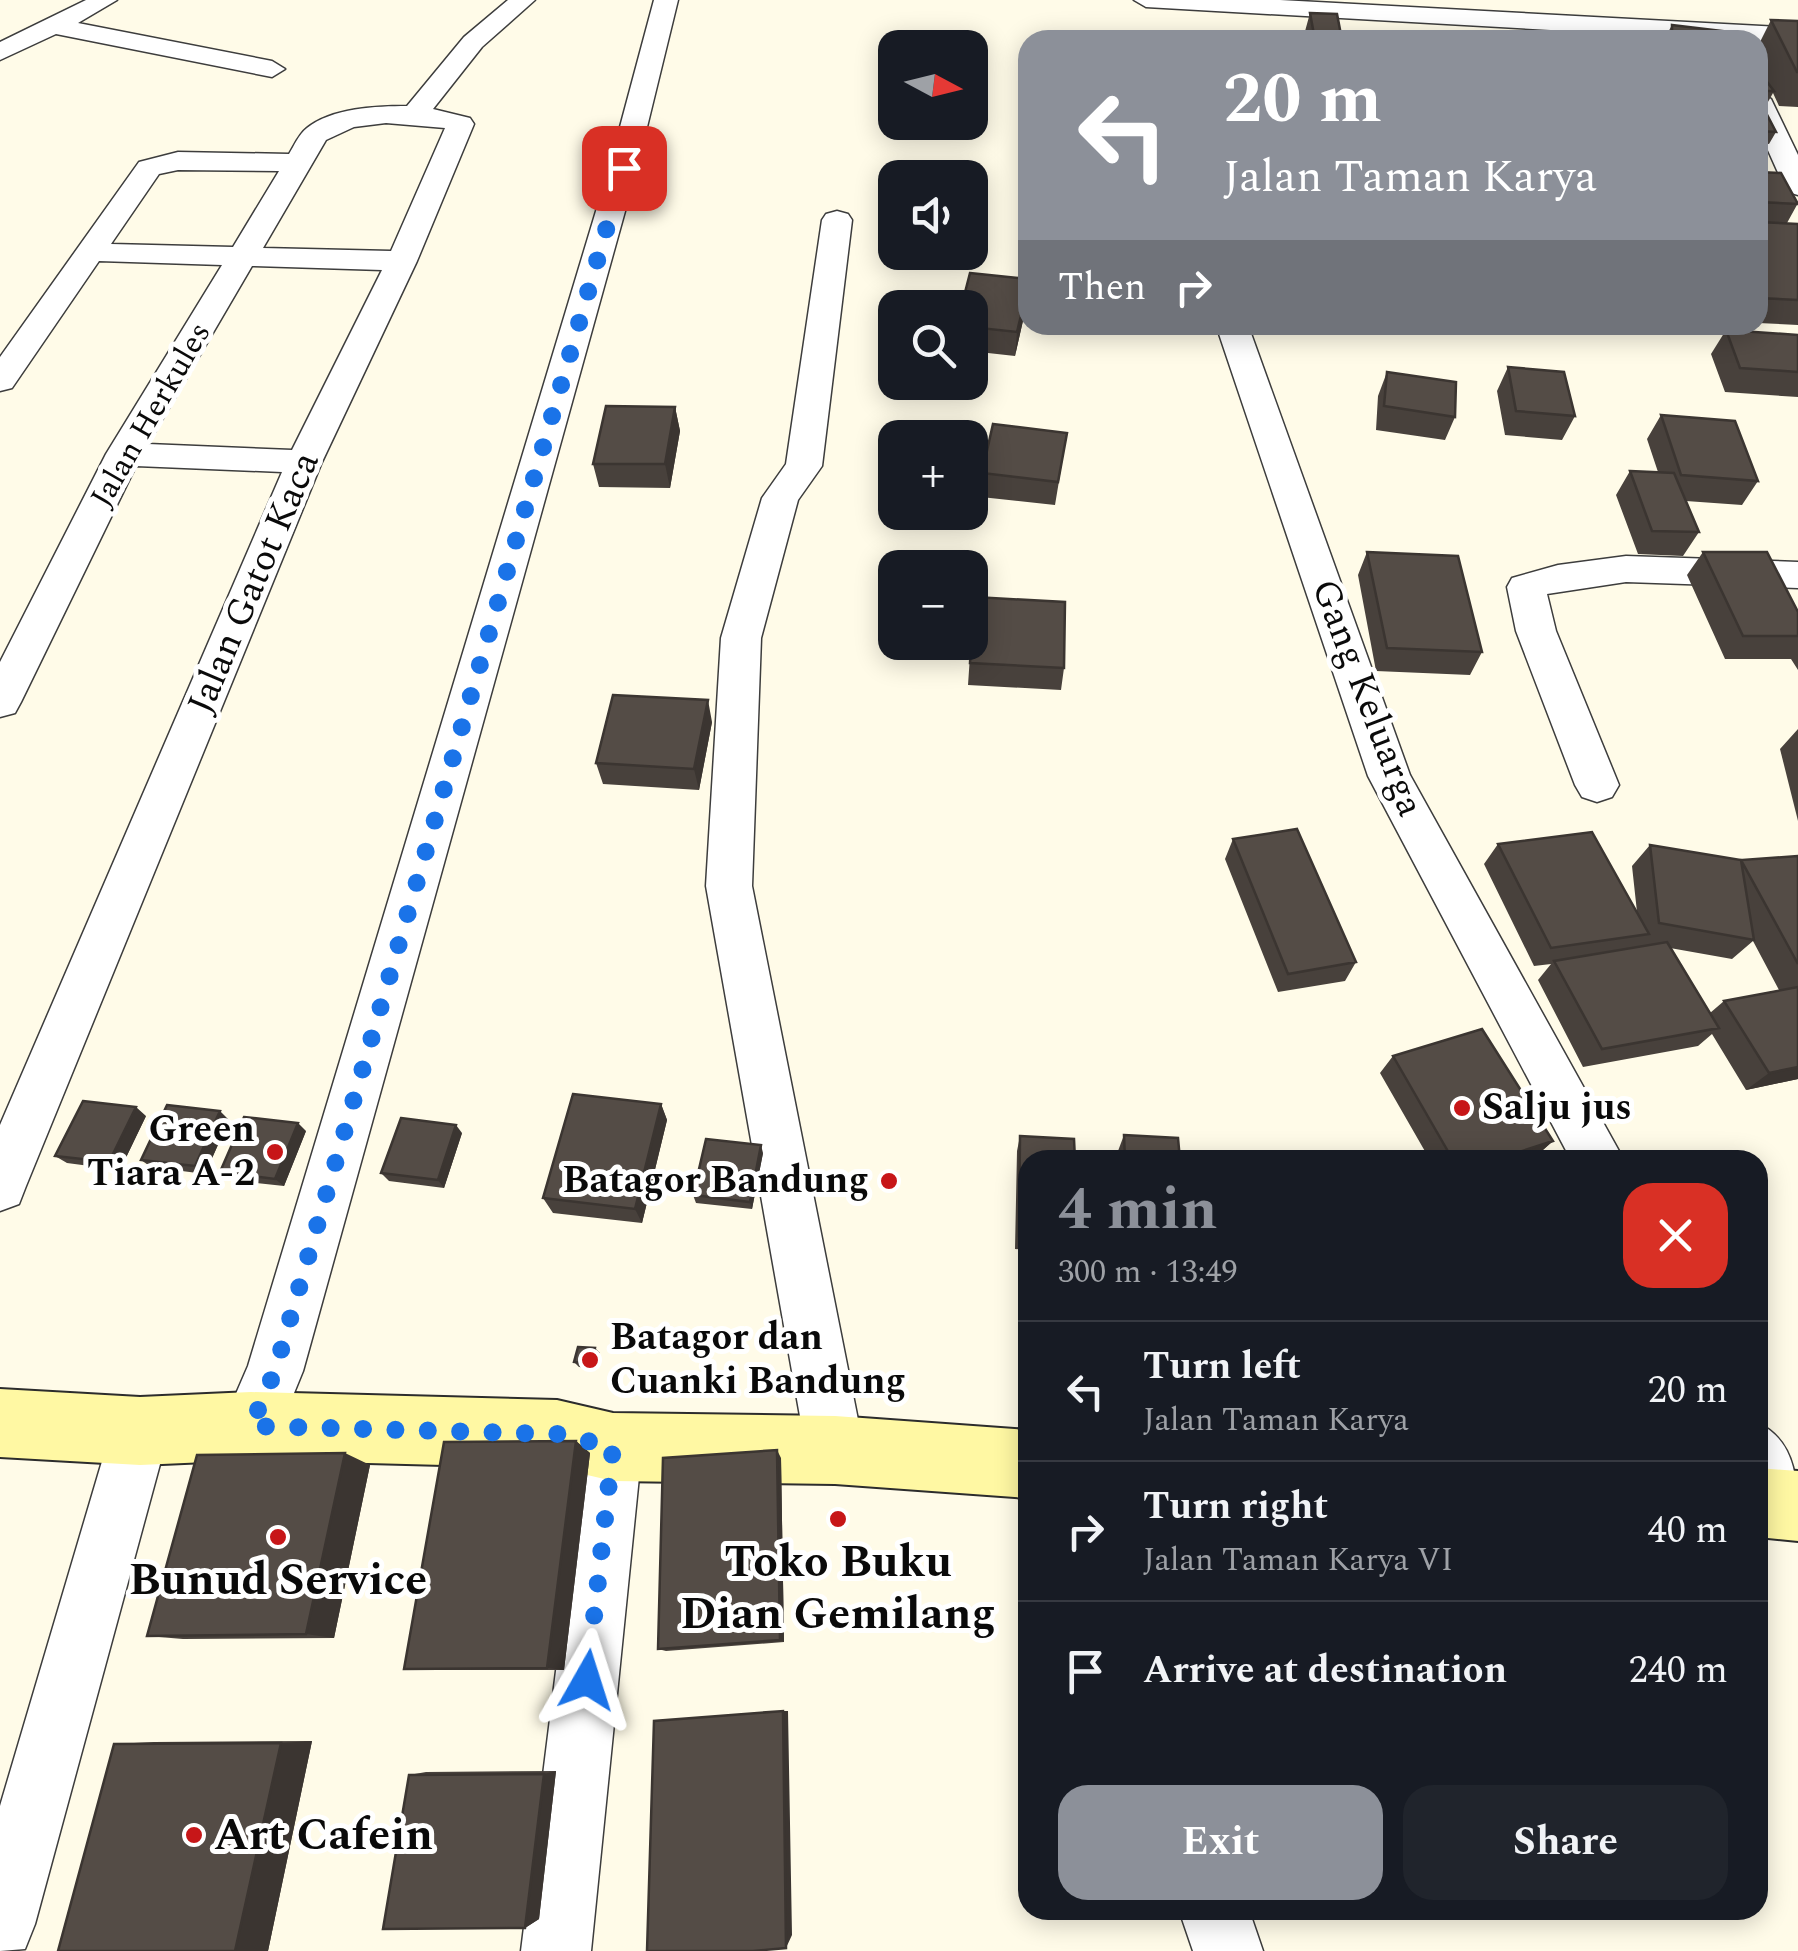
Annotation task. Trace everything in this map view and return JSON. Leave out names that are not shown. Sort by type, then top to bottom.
[{"type":"street","points":[[0,52],[105,0]]},
{"type":"street","points":[[414,116],[474,42],[522,0]]},
{"type":"street","points":[[251,1426],[275,1371],[624,168],[666,0]]},
{"type":"street","points":[[1146,0],[1198,12],[1561,12],[1687,30]]},
{"type":"street","points":[[54,26],[272,69]]},
{"type":"street","points":[[1768,36],[1798,36]]},
{"type":"street","name":"Jalan Gatot Kaca","points":[[0,1186],[304,462],[402,261],[460,124],[414,116],[348,118],[330,124],[306,149]]},
{"type":"street","points":[[1768,121],[1798,186]]},
{"type":"street","points":[[1,380],[150,168],[157,164],[306,149]]},
{"type":"street","name":"Jalan Herkules","points":[[0,702],[20,624],[306,149]]},
{"type":"street","points":[[835,1450],[729,886],[741,638],[780,498],[804,466],[837,220]]},
{"type":"street","points":[[88,252],[402,261]]},
{"type":"street","name":"Gang Keluarga","points":[[1235,335],[1389,776],[1593,1150]]},
{"type":"street","points":[[124,454],[304,462]]},
{"type":"street","points":[[1597,785],[1536,631],[1526,587],[1556,576],[1652,570],[1798,575]]},
{"type":"street","points":[[0,1423],[140,1431],[251,1426],[558,1434],[613,1447],[835,1450],[1018,1463]]},
{"type":"street","points":[[0,1924],[140,1431]]},
{"type":"street","points":[[556,1951],[613,1447]]},
{"type":"street","points":[[1217,1920],[1228,1951]]},
{"type":"building","points":[[1310,13],[1337,14],[1340,30],[1313,30]]},
{"type":"building","points":[[1771,20],[1798,21],[1798,72],[1797,72]]},
{"type":"building","points":[[1672,25],[1714,30],[1672,30]]},
{"type":"building","points":[[1768,172],[1781,173],[1798,204],[1768,202]]},
{"type":"building","points":[[1768,222],[1798,224],[1798,300],[1768,298]]},
{"type":"building","points":[[970,273],[1018,278],[1017,332],[988,329],[988,290],[966,290]]},
{"type":"building","points":[[1728,335],[1798,335],[1798,372],[1740,368]]},
{"type":"building","points":[[1508,367],[1564,372],[1575,416],[1516,411]]},
{"type":"building","points":[[1387,372],[1456,382],[1455,417],[1384,406]]},
{"type":"building","points":[[606,406],[675,407],[665,464],[593,464]]},
{"type":"building","points":[[1661,415],[1735,421],[1758,481],[1681,475]]},
{"type":"building","points":[[993,424],[1067,433],[1058,482],[988,474]]},
{"type":"building","points":[[1630,471],[1674,473],[1699,532],[1652,531]]},
{"type":"building","points":[[1367,552],[1458,556],[1482,652],[1387,648]]},
{"type":"building","points":[[1703,552],[1767,552],[1798,612],[1798,636],[1743,636]]},
{"type":"building","points":[[988,598],[1065,602],[1064,668],[970,663],[988,660]]},
{"type":"building","points":[[613,695],[708,700],[694,769],[596,763]]},
{"type":"building","points":[[1297,829],[1356,962],[1288,974],[1233,839]]},
{"type":"building","points":[[1592,832],[1649,934],[1551,948],[1498,844]]},
{"type":"building","points":[[1650,845],[1741,860],[1754,940],[1659,923]]},
{"type":"building","points":[[1798,856],[1798,964],[1741,860]]},
{"type":"building","points":[[1667,942],[1719,1028],[1602,1049],[1554,961]]},
{"type":"building","points":[[1798,987],[1798,1067],[1769,1073],[1724,1001]]},
{"type":"building","points":[[1482,1029],[1553,1141],[1525,1150],[1447,1150],[1393,1056]]},
{"type":"building","points":[[573,1094],[661,1104],[635,1209],[543,1198]]},
{"type":"building","points":[[83,1101],[136,1107],[109,1162],[55,1156]]},
{"type":"building","points":[[167,1105],[220,1111],[195,1166],[141,1160]]},
{"type":"building","points":[[244,1117],[298,1123],[275,1179],[220,1172]]},
{"type":"building","points":[[401,1118],[456,1125],[438,1180],[381,1173]]},
{"type":"building","points":[[1124,1135],[1178,1138],[1179,1150],[1125,1150]]},
{"type":"building","points":[[1020,1136],[1074,1139],[1075,1150],[1020,1150]]},
{"type":"building","points":[[706,1139],[761,1145],[750,1202],[693,1195]]},
{"type":"building","points":[[578,1347],[595,1348],[592,1364],[574,1362]]},
{"type":"building","points":[[576,1441],[547,1668],[404,1669],[444,1442]]},
{"type":"building","points":[[777,1450],[780,1640],[658,1649],[663,1458]]},
{"type":"building","points":[[345,1453],[306,1634],[147,1636],[197,1455]]},
{"type":"building","points":[[783,1711],[786,1948],[647,1951],[654,1721]]},
{"type":"building","points":[[281,1743],[235,1951],[58,1951],[114,1744]]},
{"type":"building","points":[[544,1774],[525,1928],[383,1929],[409,1775]]},
{"type":"place","name":"Salju jus","points":[[1462,1108]]},
{"type":"place","name":"Green Tiara A-2","points":[[275,1152]]},
{"type":"place","name":"Batagor Bandung","points":[[889,1181]]},
{"type":"place","name":"Batagor dan Cuanki Bandung","points":[[590,1360]]},
{"type":"place","name":"Toko Buku Dian Gemilang","points":[[838,1519]]},
{"type":"place","name":"Bunud Service","points":[[278,1537]]},
{"type":"place","name":"Art Cafein","points":[[194,1835]]},
{"type":"route","points":[[587,1680],[613,1447],[558,1434],[251,1426],[275,1371],[624,168]]}]
